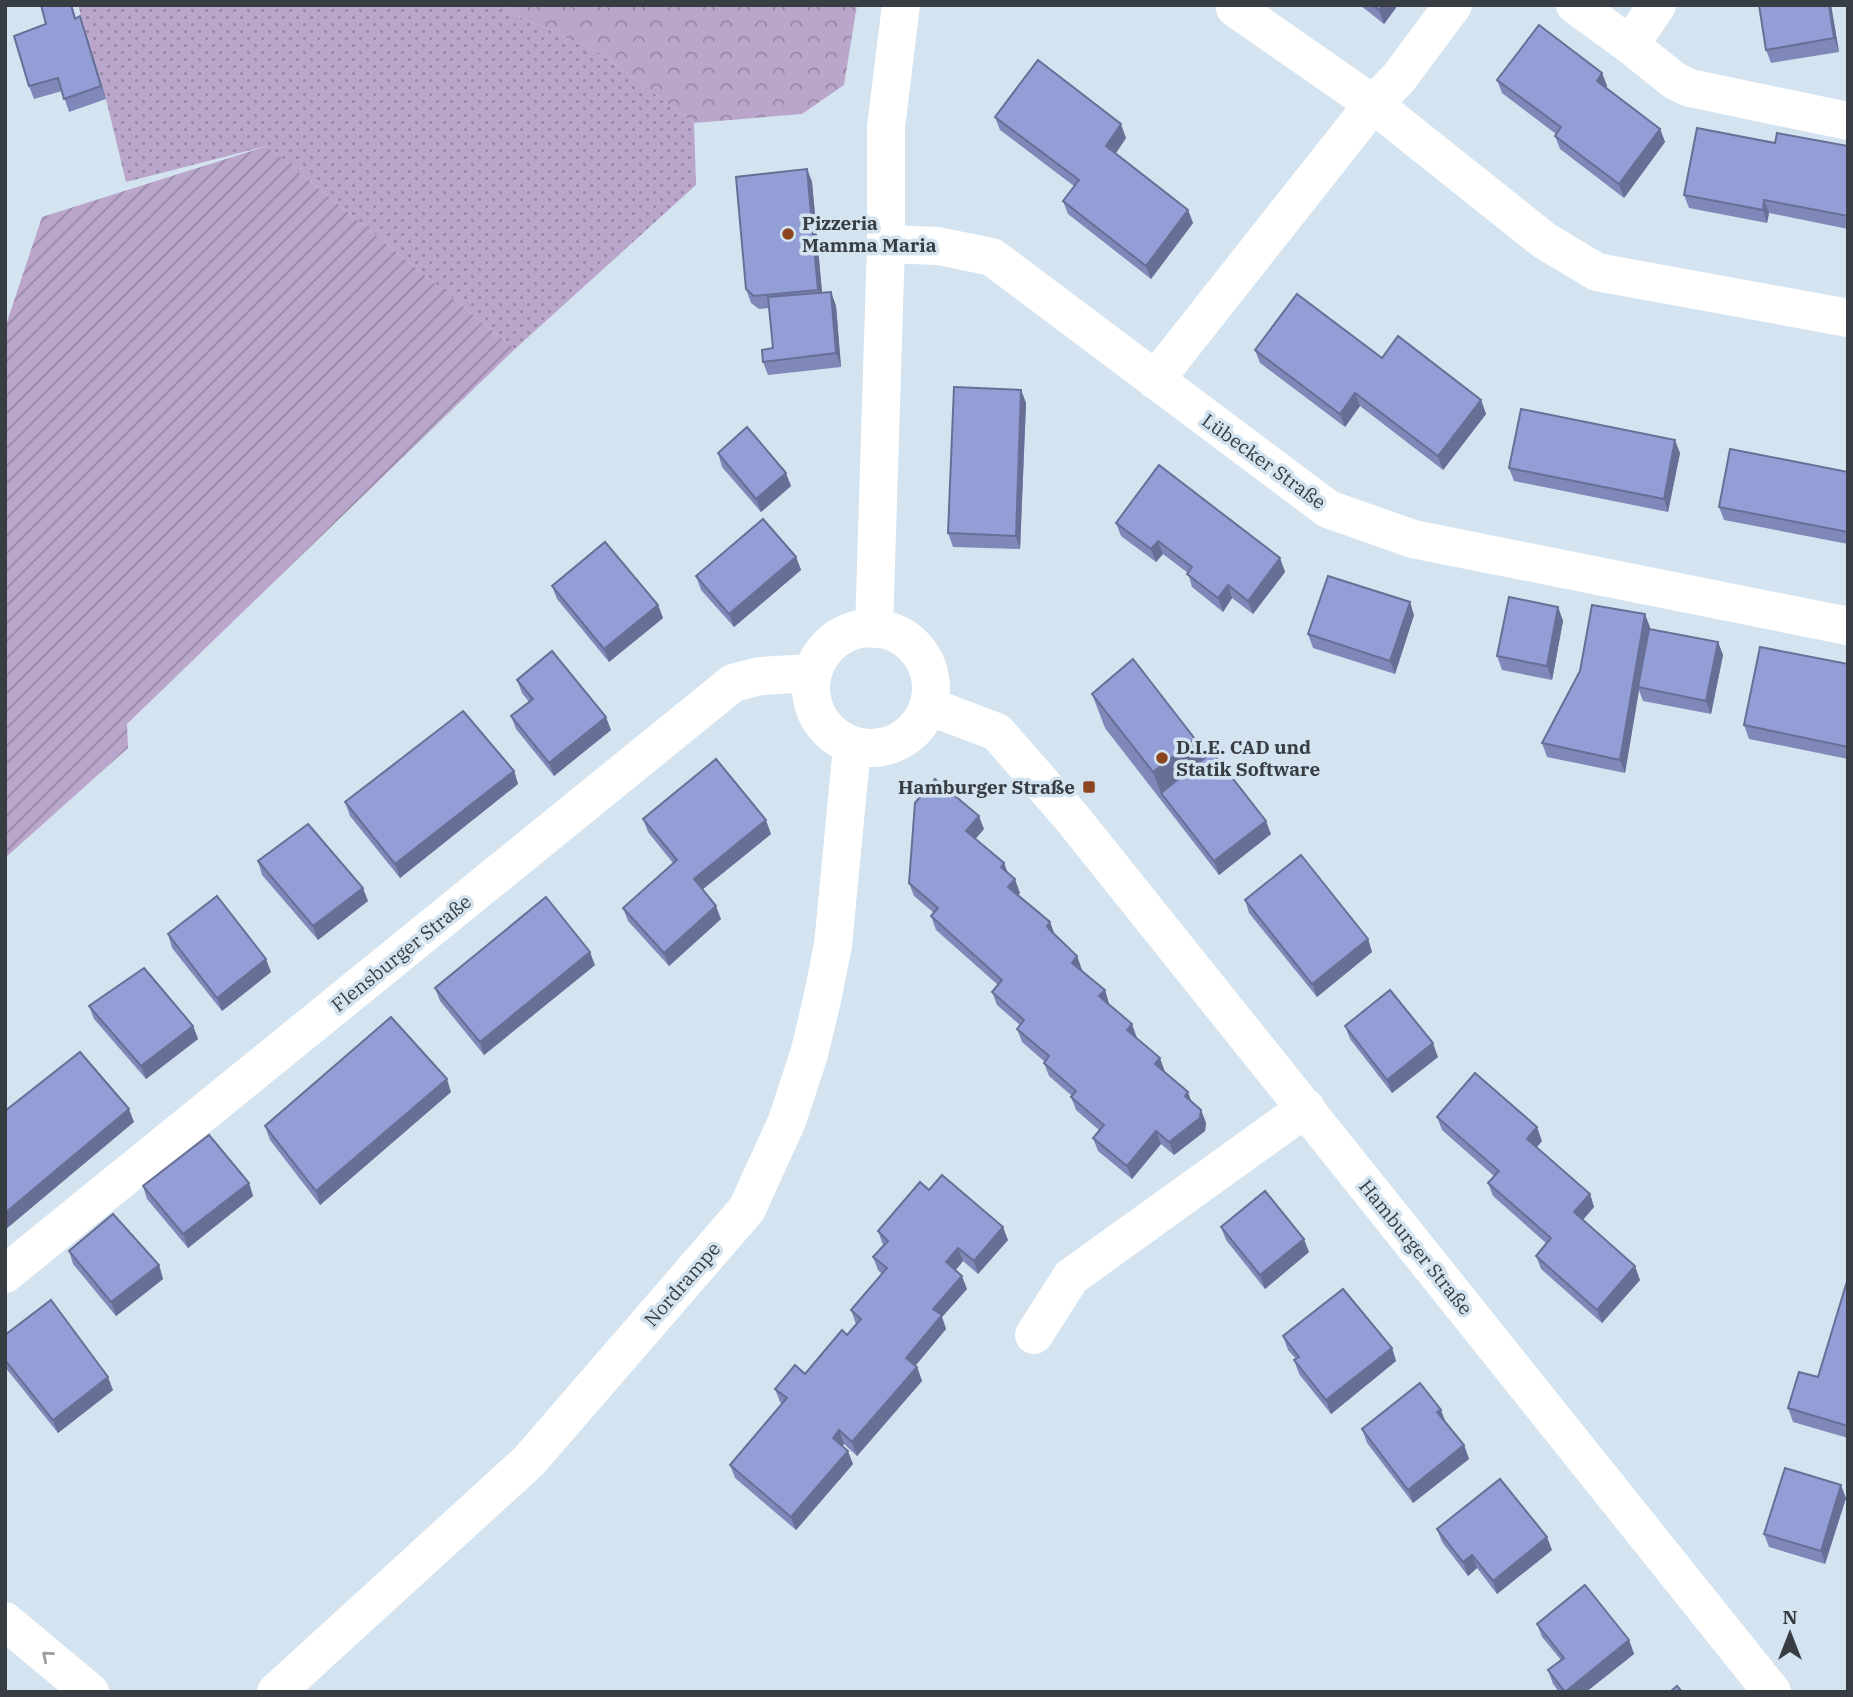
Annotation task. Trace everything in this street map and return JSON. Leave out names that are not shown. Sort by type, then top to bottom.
[{"type":"main road","points":[[874,629],[887,244],[887,127],[901,5]]},
{"type":"main road","points":[[1155,380],[1373,104],[1398,79],[1453,5]]},
{"type":"main road","points":[[1575,5],[1675,81],[1690,88],[1848,121]]},
{"type":"main road","points":[[1630,45],[1657,5]]},
{"type":"main road","points":[[1235,8],[1373,104],[1545,241],[1597,272],[1848,318]]},
{"type":"main road","name":"Lübecker Straße","points":[[887,244],[938,246],[992,257],[1328,509],[1413,539],[1848,626]]},
{"type":"main road","points":[[874,629],[899,637],[920,655],[931,679],[928,706],[916,729],[905,738],[880,748],[852,747],[833,733],[820,716],[813,695],[813,673],[822,652],[833,641],[851,632],[874,629]]},
{"type":"main road","name":"Flensburger Straße","points":[[5,1274],[733,683],[760,676],[813,673]]},
{"type":"main road","name":"Hamburger Straße","points":[[928,706],[997,733],[1072,818],[1772,1692]]},
{"type":"main road","name":"Nordrampe","points":[[280,1688],[529,1461],[747,1209],[787,1121],[809,1054],[822,1000],[833,945],[852,747]]},
{"type":"main road","points":[[1034,1335],[1071,1277],[1306,1108]]},
{"type":"main road","points":[[5,1621],[90,1692]]},
{"type":"green space","points":[[78,5],[506,5],[518,16],[600,53],[694,123],[696,185],[515,349],[267,146],[126,182],[106,99]]},
{"type":"green space","points":[[506,5],[857,5],[844,85],[802,114],[694,123],[600,53],[518,16]]},
{"type":"green space","points":[[267,146],[515,349],[127,724],[128,748],[5,858],[5,328],[42,217]]},
{"type":"building","points":[[41,5],[71,5],[75,19],[80,16],[101,86],[64,99],[58,78],[29,86],[14,36],[46,24]]},
{"type":"building","points":[[1759,5],[1829,5],[1834,38],[1766,50]]},
{"type":"building","points":[[1539,25],[1602,73],[1597,81],[1660,129],[1619,184],[1555,136],[1561,127],[1497,80]]},
{"type":"building","points":[[1038,60],[1121,124],[1106,146],[1188,210],[1146,266],[1063,201],[1079,180],[995,117]]},
{"type":"building","points":[[1697,128],[1775,143],[1777,133],[1848,146],[1848,216],[1764,200],[1763,210],[1684,195]]},
{"type":"building","points":[[807,169],[818,290],[754,296],[746,289],[736,177]]},
{"type":"building","points":[[831,292],[836,353],[763,362],[762,350],[773,348],[768,297]]},
{"type":"building","points":[[1297,294],[1382,358],[1398,336],[1481,400],[1438,456],[1355,393],[1340,414],[1255,350]]},
{"type":"building","points":[[954,387],[1021,390],[1016,536],[948,533]]},
{"type":"building","points":[[1521,409],[1675,440],[1664,499],[1509,468]]},
{"type":"building","points":[[747,427],[786,473],[756,499],[718,453]]},
{"type":"building","points":[[1730,449],[1848,472],[1848,532],[1719,507]]},
{"type":"building","points":[[1159,465],[1280,558],[1248,601],[1228,585],[1218,598],[1187,574],[1192,567],[1158,541],[1151,549],[1116,523]]},
{"type":"building","points":[[763,519],[796,557],[729,614],[696,576]]},
{"type":"building","points":[[605,542],[658,605],[604,649],[552,586]]},
{"type":"building","points":[[1328,576],[1410,602],[1390,661],[1308,634]]},
{"type":"building","points":[[1509,597],[1558,607],[1547,666],[1497,656]]},
{"type":"building","points":[[1592,605],[1645,614],[1620,760],[1542,743],[1580,671]]},
{"type":"building","points":[[1649,629],[1718,642],[1706,701],[1638,687]]},
{"type":"building","points":[[1760,647],[1848,664],[1848,747],[1744,725]]},
{"type":"building","points":[[552,651],[606,717],[549,763],[511,716],[533,699],[517,680]]},
{"type":"building","points":[[1133,659],[1195,739],[1153,772],[1092,694]]},
{"type":"building","points":[[463,711],[514,771],[395,864],[345,802]]},
{"type":"building","points":[[1212,752],[1266,821],[1214,861],[1161,793]]},
{"type":"building","points":[[716,759],[766,820],[694,879],[716,906],[664,953],[623,908],[677,860],[643,819]]},
{"type":"building","points":[[935,779],[979,816],[966,831],[1004,863],[1001,867],[1015,879],[1008,887],[1050,922],[1047,926],[1049,929],[1077,956],[1072,963],[1105,990],[1099,996],[1132,1024],[1127,1030],[1160,1058],[1155,1064],[1188,1092],[1185,1096],[1201,1110],[1200,1118],[1169,1142],[1156,1131],[1127,1166],[1093,1138],[1104,1125],[1071,1097],[1076,1091],[1044,1063],[1049,1056],[1017,1029],[1024,1020],[992,992],[1002,980],[931,916],[938,908],[909,883],[915,803]]},
{"type":"building","points":[[308,824],[363,888],[313,926],[258,861]]},
{"type":"building","points":[[1301,855],[1368,939],[1312,984],[1245,900]]},
{"type":"building","points":[[217,896],[266,959],[217,998],[168,934]]},
{"type":"building","points":[[546,897],[590,952],[480,1042],[435,988]]},
{"type":"building","points":[[144,968],[193,1026],[141,1066],[89,1006]]},
{"type":"building","points":[[1390,990],[1433,1043],[1387,1080],[1345,1026]]},
{"type":"building","points":[[391,1017],[447,1079],[316,1191],[265,1126]]},
{"type":"building","points":[[80,1052],[129,1109],[5,1213],[5,1111]]},
{"type":"building","points":[[1475,1073],[1537,1127],[1527,1139],[1590,1194],[1574,1212],[1635,1266],[1597,1310],[1536,1256],[1551,1238],[1488,1183],[1499,1171],[1437,1117]]},
{"type":"building","points":[[209,1135],[249,1183],[183,1234],[143,1186]]},
{"type":"building","points":[[942,1175],[1003,1227],[974,1261],[958,1248],[946,1262],[962,1276],[933,1309],[942,1315],[906,1358],[917,1367],[852,1442],[839,1430],[833,1438],[848,1451],[791,1517],[730,1465],[787,1398],[775,1389],[795,1365],[805,1374],[842,1330],[847,1335],[861,1319],[851,1310],[887,1268],[873,1257],[888,1241],[878,1231],[920,1182],[929,1190]]},
{"type":"building","points":[[1265,1191],[1304,1239],[1260,1275],[1221,1227]]},
{"type":"building","points":[[113,1214],[159,1265],[111,1302],[69,1251]]},
{"type":"building","points":[[1848,1278],[1848,1426],[1788,1408],[1799,1372],[1818,1377]]},
{"type":"building","points":[[1343,1289],[1392,1348],[1326,1400],[1294,1360],[1299,1357],[1283,1336]]},
{"type":"building","points":[[51,1300],[108,1377],[53,1420],[5,1360],[5,1335]]},
{"type":"building","points":[[1420,1383],[1441,1410],[1437,1412],[1464,1445],[1408,1490],[1362,1429]]},
{"type":"building","points":[[1785,1468],[1841,1485],[1821,1551],[1764,1534]]},
{"type":"building","points":[[1500,1479],[1547,1537],[1493,1581],[1472,1555],[1463,1562],[1437,1529]]},
{"type":"building","points":[[1585,1585],[1629,1640],[1565,1692],[1548,1670],[1564,1658],[1537,1624]]},
{"type":"building","points":[[1677,1686],[1682,1692],[1670,1692]]},
{"type":"place","name":"Pizzeria Mamma Maria","points":[[788,234]]},
{"type":"place","name":"D.I.E. CAD und Statik Software","points":[[1162,758]]},
{"type":"place","name":"Hamburger Straße","points":[[1089,787]]}]
